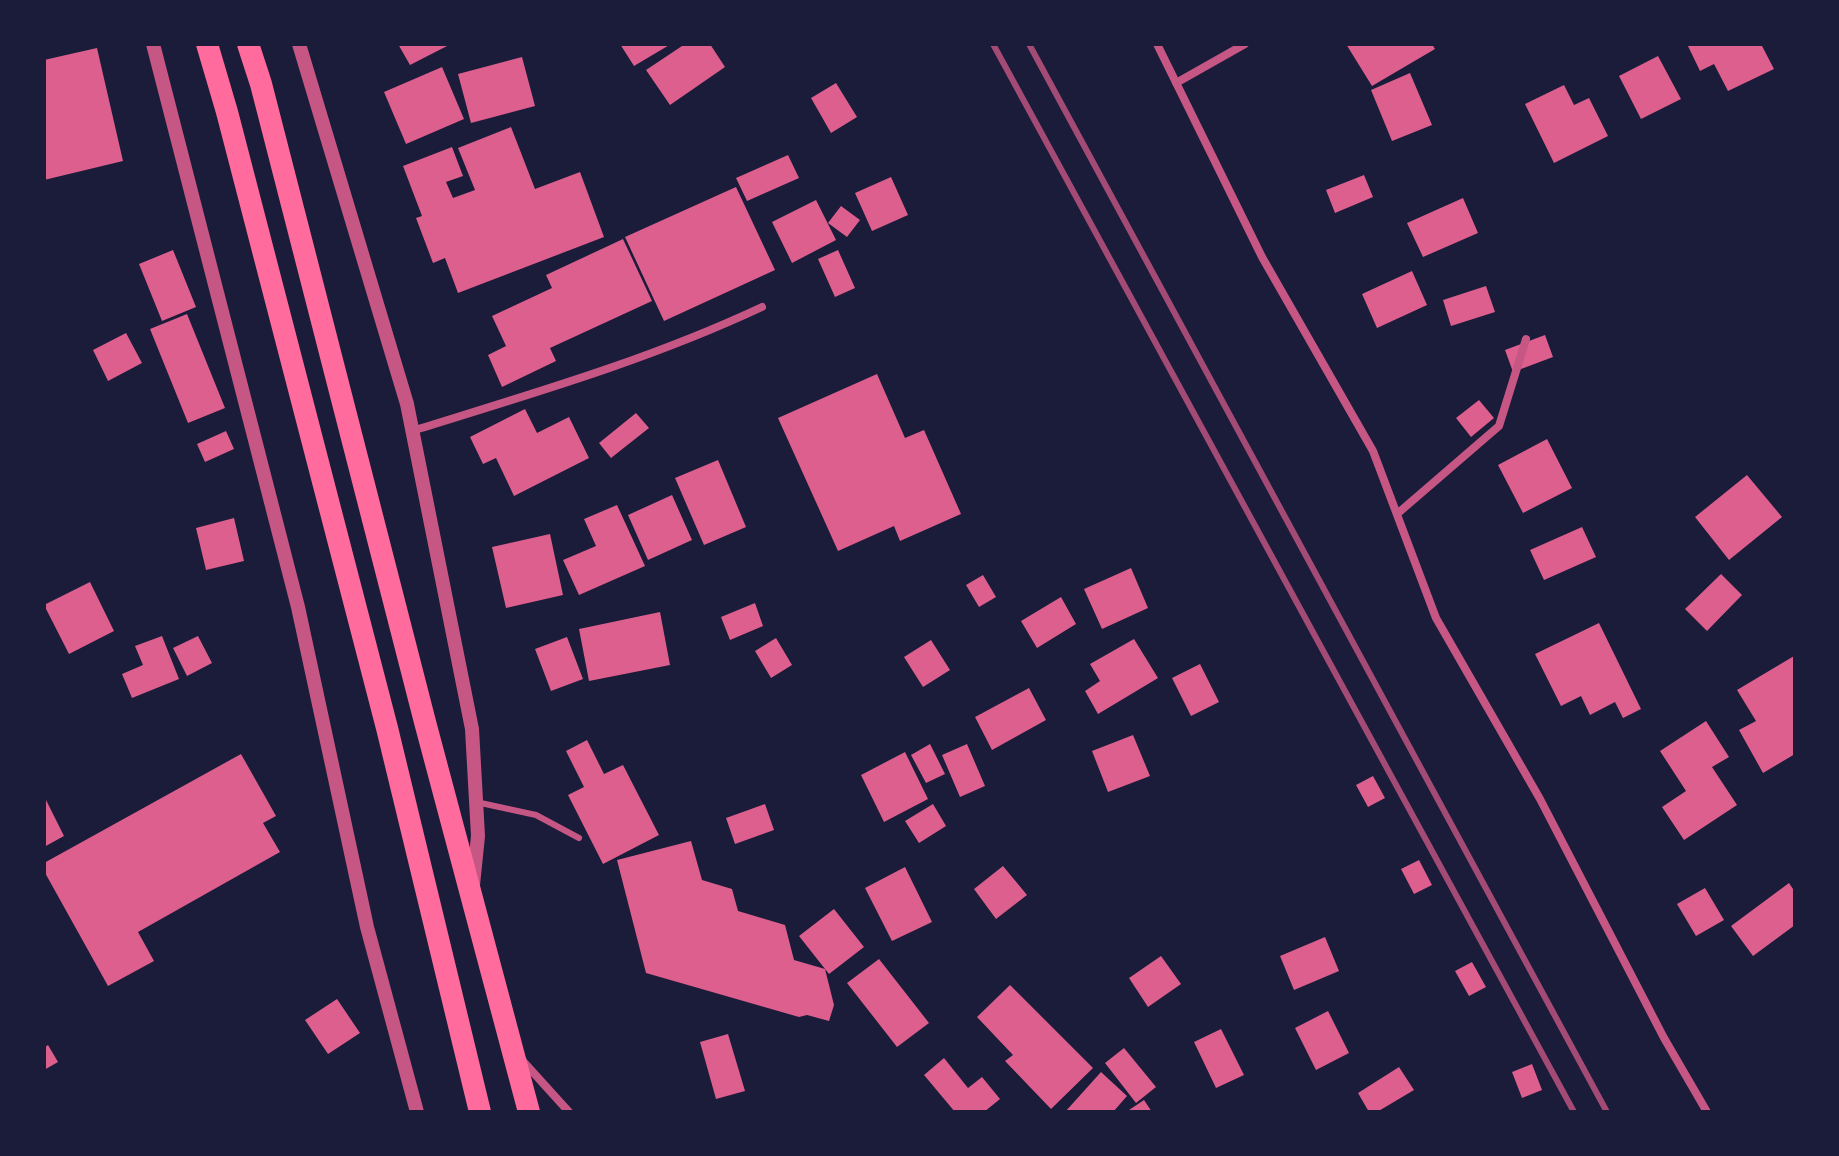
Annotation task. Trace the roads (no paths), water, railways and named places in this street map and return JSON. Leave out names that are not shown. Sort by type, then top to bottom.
[{"type":"highway","points":[[207,44],[387,728],[480,1112]]},
{"type":"highway","points":[[248,44],[265,99],[529,1112]]},
{"type":"street","points":[[153,44],[298,607],[367,927],[417,1112]]},
{"type":"street","points":[[299,44],[407,404],[472,729],[478,836],[472,897]]},
{"type":"street","points":[[1157,44],[1262,257],[1373,451],[1436,618],[1540,799],[1664,1038],[1707,1112]]},
{"type":"street","points":[[1176,83],[1245,44]]},
{"type":"street","points":[[412,431],[590,376],[699,337],[762,307]]},
{"type":"street","points":[[1397,514],[1499,426],[1526,339]]},
{"type":"street","points":[[512,1050],[569,1112]]},
{"type":"lane","points":[[476,802],[536,815],[579,838]]},
{"type":"railway","points":[[993,44],[1574,1112]]},
{"type":"railway","points":[[1029,44],[1607,1112]]}]
